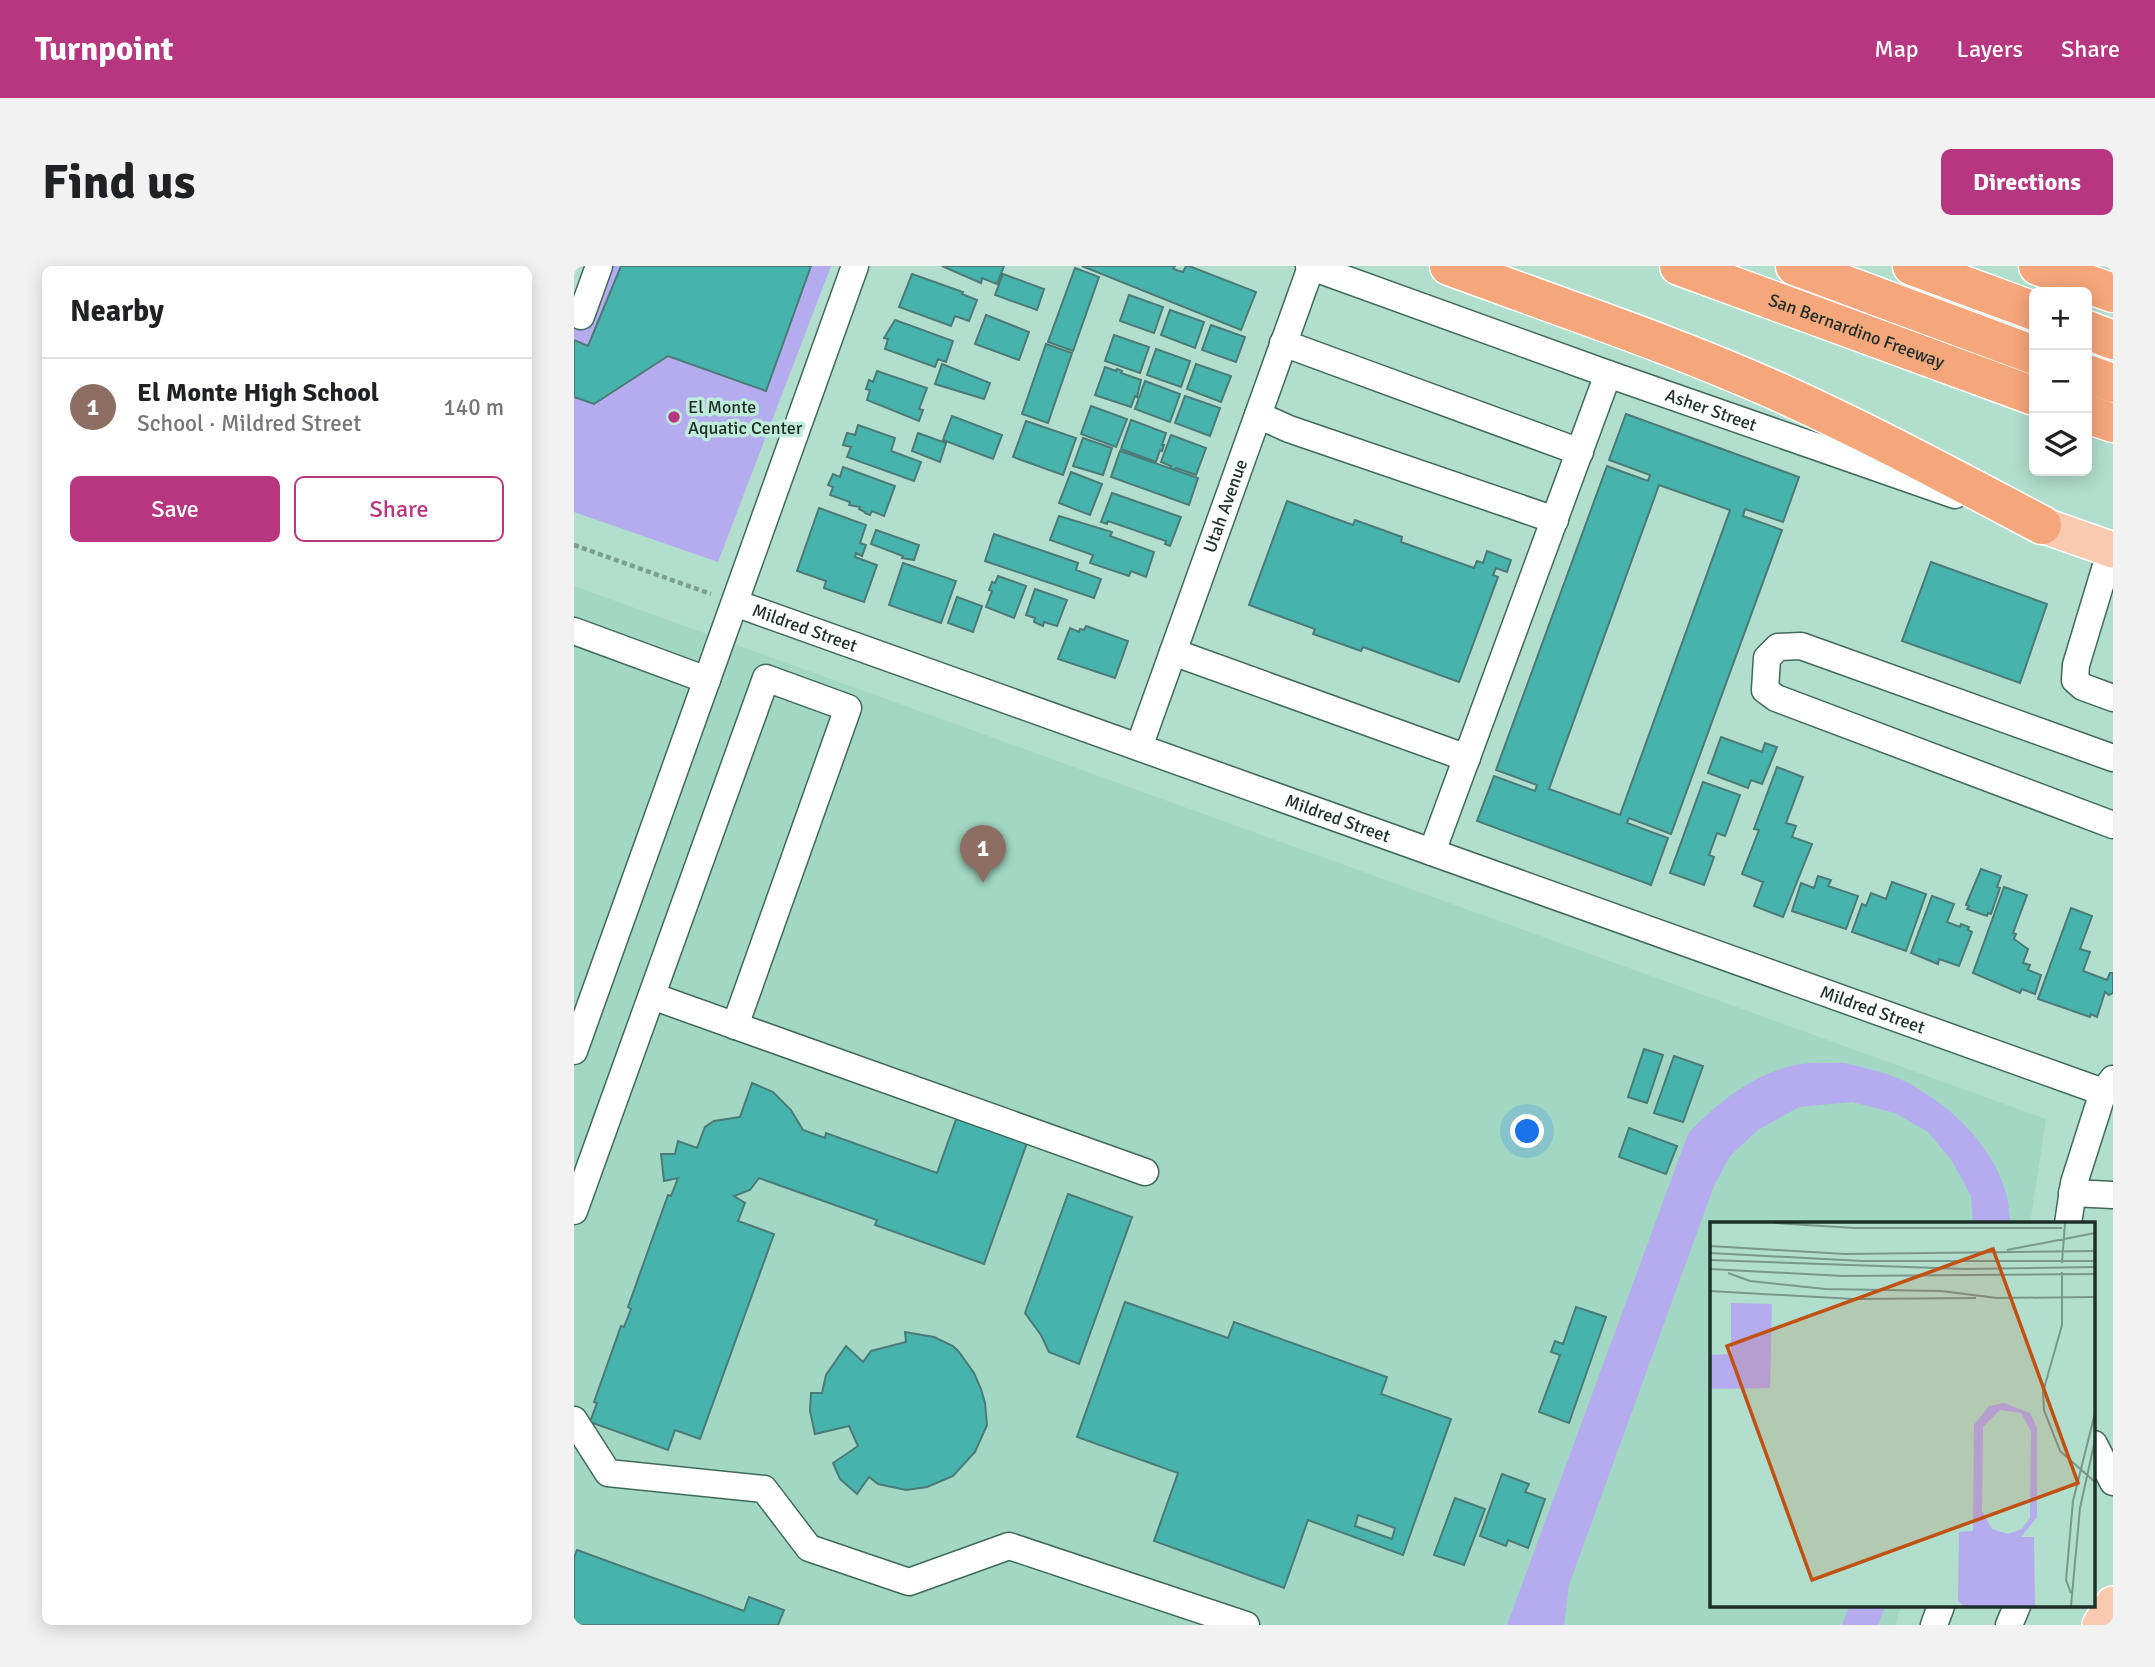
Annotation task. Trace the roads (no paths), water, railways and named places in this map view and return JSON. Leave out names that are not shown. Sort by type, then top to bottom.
[{"type":"highway","points":[[1449,266],[1689,355],[1772,389],[1876,438],[2042,525]]},
{"type":"highway","name":"San Bernardino Freeway","points":[[1679,266],[2029,394]]},
{"type":"highway","points":[[1795,266],[2029,353]]},
{"type":"highway","points":[[1912,266],[2029,309]]},
{"type":"highway","points":[[2038,266],[2107,289]]},
{"type":"highway","points":[[2092,332],[2113,340]]},
{"type":"highway","points":[[2092,376],[2113,383]]},
{"type":"highway","points":[[2092,416],[2113,423]]},
{"type":"main road","name":"Asher Street","points":[[2042,525],[2112,549]]},
{"type":"main road","points":[[2101,1625],[2113,1604]]},
{"type":"street","points":[[581,316],[599,266]]},
{"type":"street","points":[[574,1051],[855,266]]},
{"type":"street","name":"Asher Street","points":[[1310,266],[1608,374],[2042,525]]},
{"type":"street","name":"Utah Avenue","points":[[1139,747],[1310,266]]},
{"type":"street","points":[[1283,343],[1580,452]]},
{"type":"street","points":[[1432,852],[1608,374]]},
{"type":"street","points":[[1258,415],[1289,429],[1555,520]]},
{"type":"street","points":[[2112,549],[2076,665],[2076,680],[2083,687],[2113,698]]},
{"type":"street","name":"Mildred Street","points":[[735,603],[1432,852],[2108,1086]]},
{"type":"street","points":[[574,631],[707,680]]},
{"type":"street","points":[[2113,758],[1801,646],[1778,647],[1767,658],[1765,690],[1776,698],[2113,825]]},
{"type":"street","points":[[1173,652],[1467,758]]},
{"type":"street","points":[[574,1211],[766,678],[848,708],[735,1026]]},
{"type":"street","points":[[652,996],[1145,1172]]},
{"type":"street","points":[[2068,1222],[2072,1193],[2108,1086]]},
{"type":"street","points":[[2072,1193],[2113,1195]]},
{"type":"street","points":[[574,1420],[608,1474],[764,1489],[809,1548],[909,1582],[1009,1546],[1246,1625]]},
{"type":"street","points":[[1934,1625],[1940,1608]]},
{"type":"street","points":[[2009,1625],[2016,1608]]},
{"type":"place","name":"El Monte Aquatic Center","points":[[674,417]]},
{"type":"place","name":"El Monte High School","points":[[983,883]]}]
